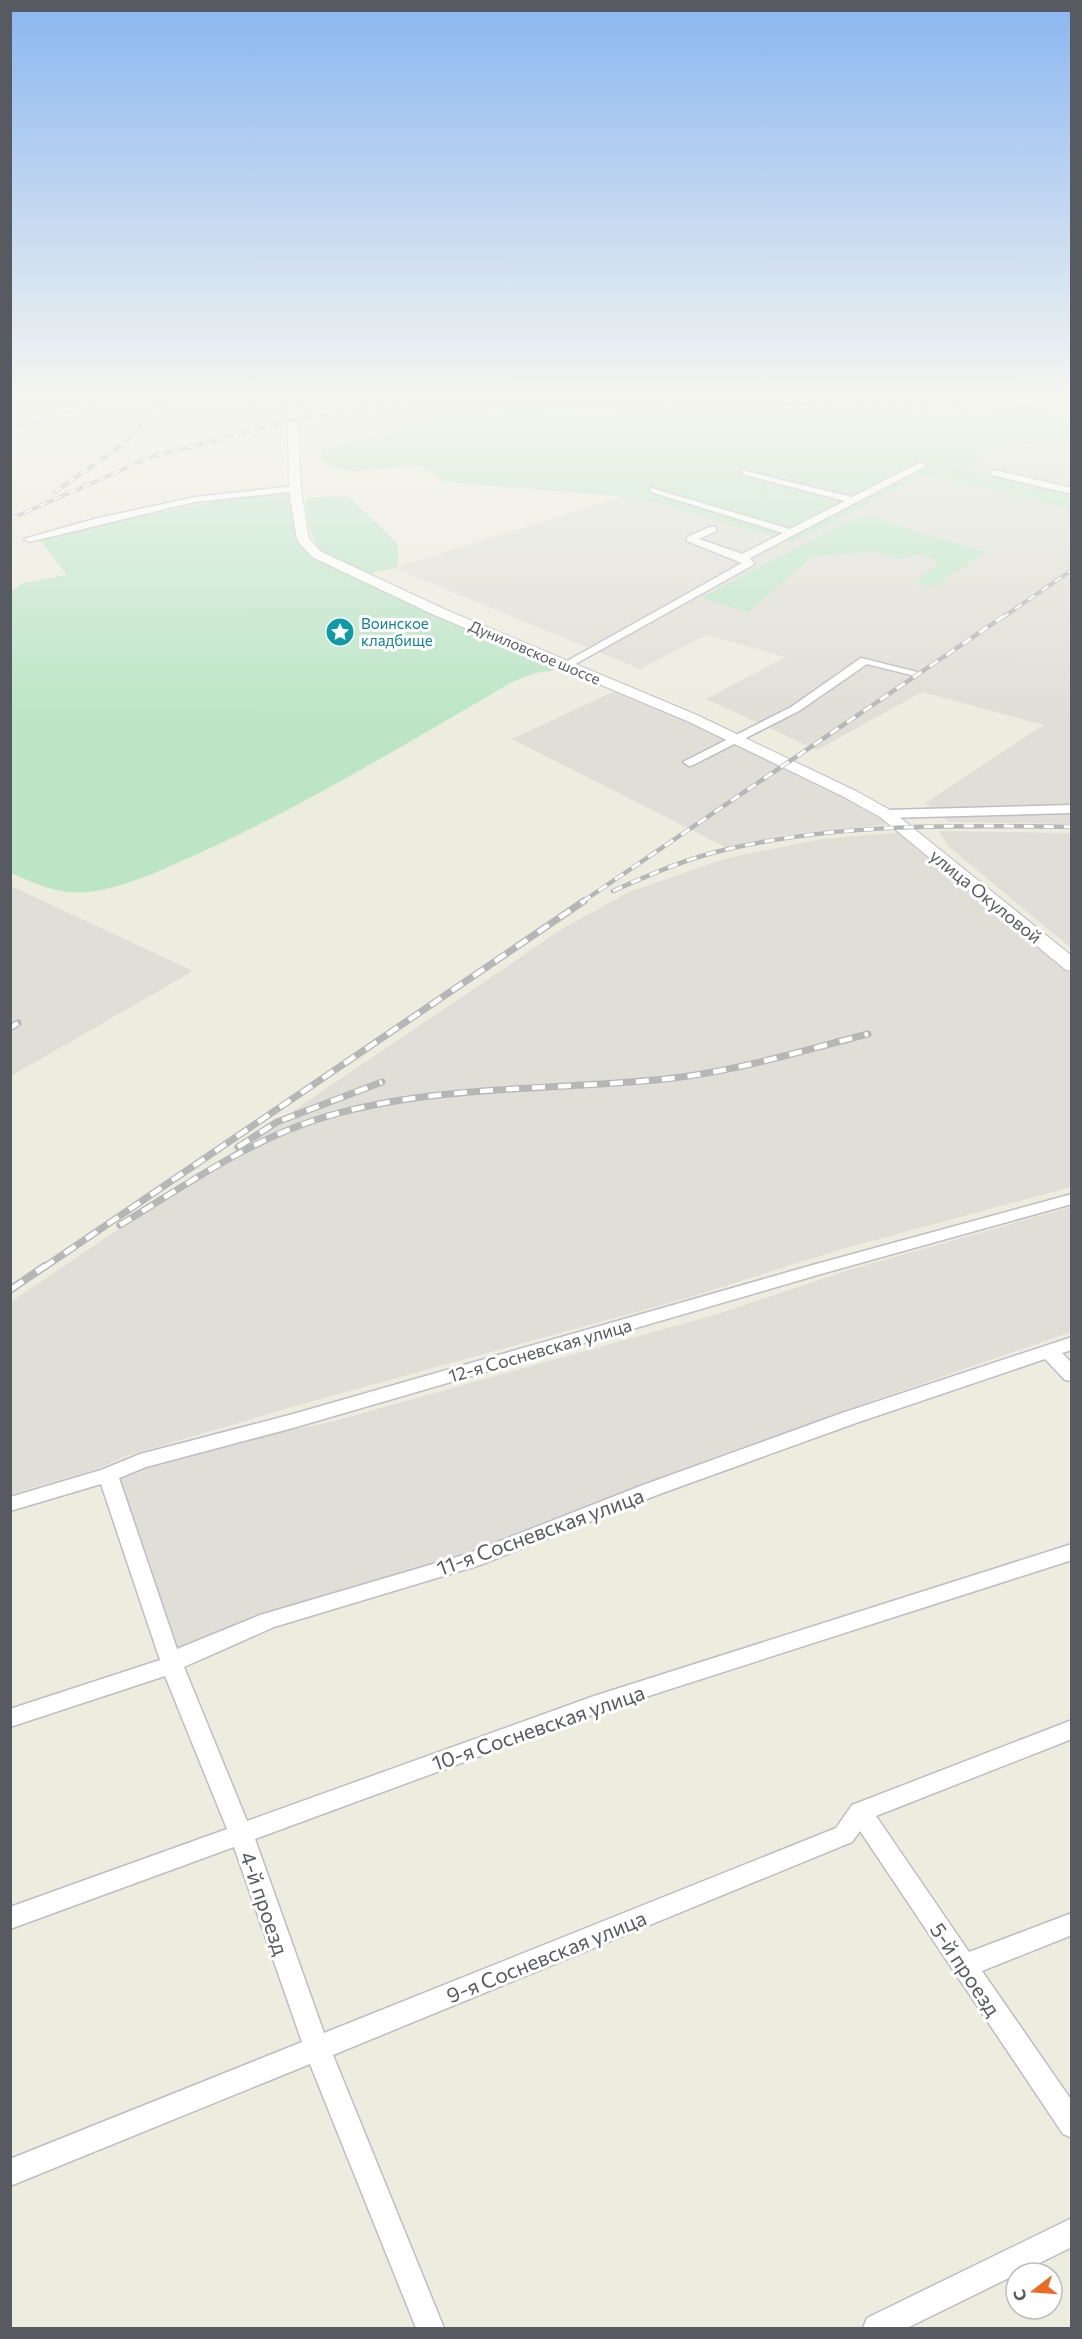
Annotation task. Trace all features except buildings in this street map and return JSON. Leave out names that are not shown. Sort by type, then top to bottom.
[{"type":"street","points":[[29,539],[109,518],[180,504]]},
{"type":"street","name":"Дуниловское шоссе","points":[[297,504],[303,540],[316,554],[418,603],[735,738],[822,779],[886,814],[901,826]]},
{"type":"street","points":[[700,504],[791,532]]},
{"type":"street","points":[[743,558],[845,504]]},
{"type":"street","points":[[566,665],[748,563],[743,558],[690,539],[713,529]]},
{"type":"street","points":[[689,762],[795,709],[865,660],[915,673]]},
{"type":"street","points":[[886,814],[1071,809]]},
{"type":"street","name":"улица Окуловой","points":[[901,826],[1071,966]]},
{"type":"street","name":"12-я Сосневская улица","points":[[10,1504],[108,1475],[140,1461],[293,1421],[815,1270],[1071,1199]]},
{"type":"street","name":"11-я Сосневская улица","points":[[10,1719],[172,1665],[180,1657],[268,1621],[472,1560],[651,1490],[849,1418],[1071,1343]]},
{"type":"street","points":[[1048,1350],[1071,1376]]},
{"type":"street","name":"4-й проезд","points":[[108,1475],[172,1665],[241,1834],[317,2049],[430,2328]]},
{"type":"street","name":"10-я Сосневская улица","points":[[10,1918],[602,1702],[1071,1551]]},
{"type":"street","points":[[860,1812],[1071,1729]]},
{"type":"street","name":"5-й проезд","points":[[860,1812],[1071,2125]]},
{"type":"street","name":"9-я Сосневская улица","points":[[10,2173],[844,1835],[860,1812]]},
{"type":"street","points":[[964,1966],[1071,1924]]},
{"type":"street","points":[[877,2328],[1071,2232]]},
{"type":"shaded area","points":[[598,504],[658,504],[793,543],[867,504],[1047,504],[1071,510],[1071,824],[949,822],[925,803],[1044,725],[922,692],[817,750],[706,699],[785,657],[707,635],[640,669],[394,568]]},
{"type":"shaded area","points":[[617,690],[731,739],[875,812],[890,824],[781,836],[727,848],[512,739]]},
{"type":"shaded area","points":[[939,831],[1071,833],[1071,948],[948,846]]},
{"type":"shaded area","points":[[904,832],[1071,973],[1071,1187],[842,1249],[687,1298],[313,1401],[126,1456],[97,1469],[11,1494],[11,1302],[562,929],[629,892],[727,858],[822,839]]},
{"type":"shaded area","points":[[11,886],[193,971],[11,1076]]},
{"type":"shaded area","points":[[1071,1207],[1071,1332],[846,1410],[471,1557],[173,1657],[110,1484],[130,1473],[264,1436],[334,1421],[718,1314],[852,1269]]},
{"type":"green space","points":[[201,504],[296,504],[301,543],[319,561],[568,668],[536,673],[514,681],[361,770],[283,812],[162,870],[118,886],[88,892],[67,892],[48,888],[11,873],[10,592],[24,583],[67,575],[38,538]]},
{"type":"green space","points":[[306,504],[357,504],[398,544],[398,567],[364,575],[327,556],[315,543]]},
{"type":"green space","points":[[658,504],[867,504],[793,543]]},
{"type":"green space","points":[[1047,504],[1071,504],[1071,510]]},
{"type":"green space","points":[[875,516],[895,525],[985,552],[935,586],[918,585],[919,578],[940,563],[923,554],[897,559],[873,551],[812,557],[748,612],[701,598],[854,518]]},
{"type":"railway","points":[[10,519],[44,504]]},
{"type":"railway","points":[[1002,618],[1072,570]]},
{"type":"railway","points":[[582,902],[1004,616]]},
{"type":"railway","points":[[613,891],[695,858],[767,841],[810,835],[854,830],[941,826],[1072,827]]},
{"type":"railway","points":[[43,1268],[584,901]]},
{"type":"railway","points":[[10,1028],[18,1023]]},
{"type":"railway","points":[[120,1225],[239,1153],[315,1120],[357,1108],[444,1094],[621,1083],[691,1076],[767,1060],[868,1034]]},
{"type":"railway","points":[[238,1147],[277,1122],[382,1082]]},
{"type":"railway","points":[[10,1290],[45,1266]]},
{"type":"place","name":"Воинское кладбище","points":[[340,632]]}]
